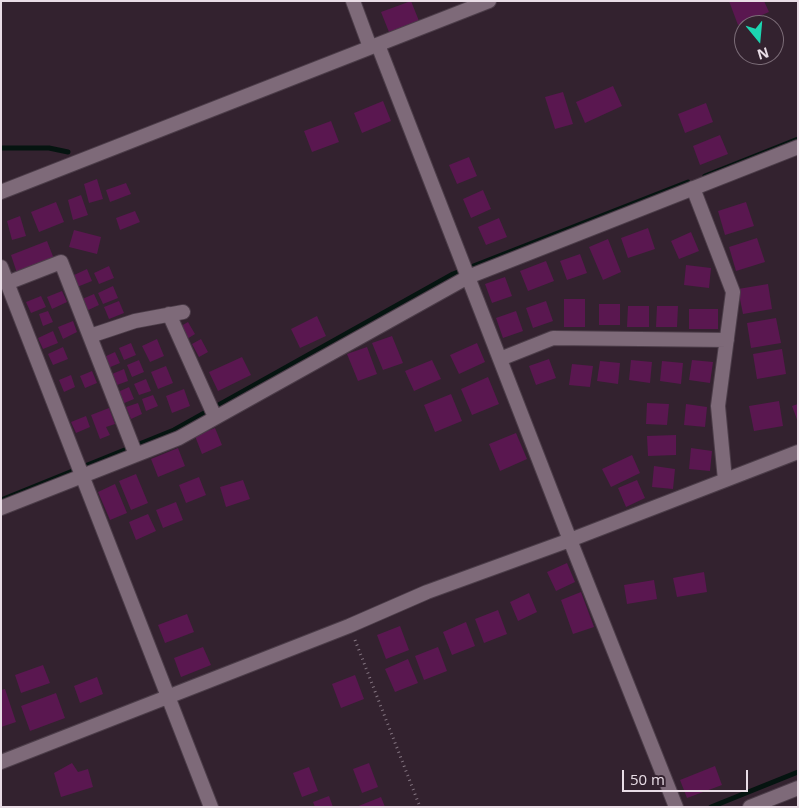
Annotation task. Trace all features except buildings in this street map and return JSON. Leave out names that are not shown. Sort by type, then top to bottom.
[{"type":"street","points":[[353,1],[374,46],[466,271],[676,807]]},
{"type":"street","points":[[1,192],[374,46],[464,6],[489,1]]},
{"type":"street","points":[[1,508],[80,471],[134,449],[178,438],[213,412],[466,271],[693,188],[798,147]]},
{"type":"street","points":[[693,188],[733,292],[718,406],[725,480]]},
{"type":"street","points":[[7,283],[61,262],[134,449]]},
{"type":"street","points":[[1,268],[211,807]]},
{"type":"street","points":[[90,336],[135,321],[176,313],[213,412]]},
{"type":"street","points":[[500,359],[554,338],[727,340]]},
{"type":"street","points":[[1,762],[349,626],[427,592],[570,540],[798,452]]},
{"type":"street","points":[[750,807],[798,788]]},
{"type":"path","points":[[349,626],[420,807]]},
{"type":"waterway","points":[[705,176],[798,139]]},
{"type":"waterway","points":[[1,148],[49,148],[68,152]]},
{"type":"waterway","points":[[1,500],[174,430],[453,274],[688,182]]},
{"type":"waterway","points":[[711,807],[798,772]]}]
